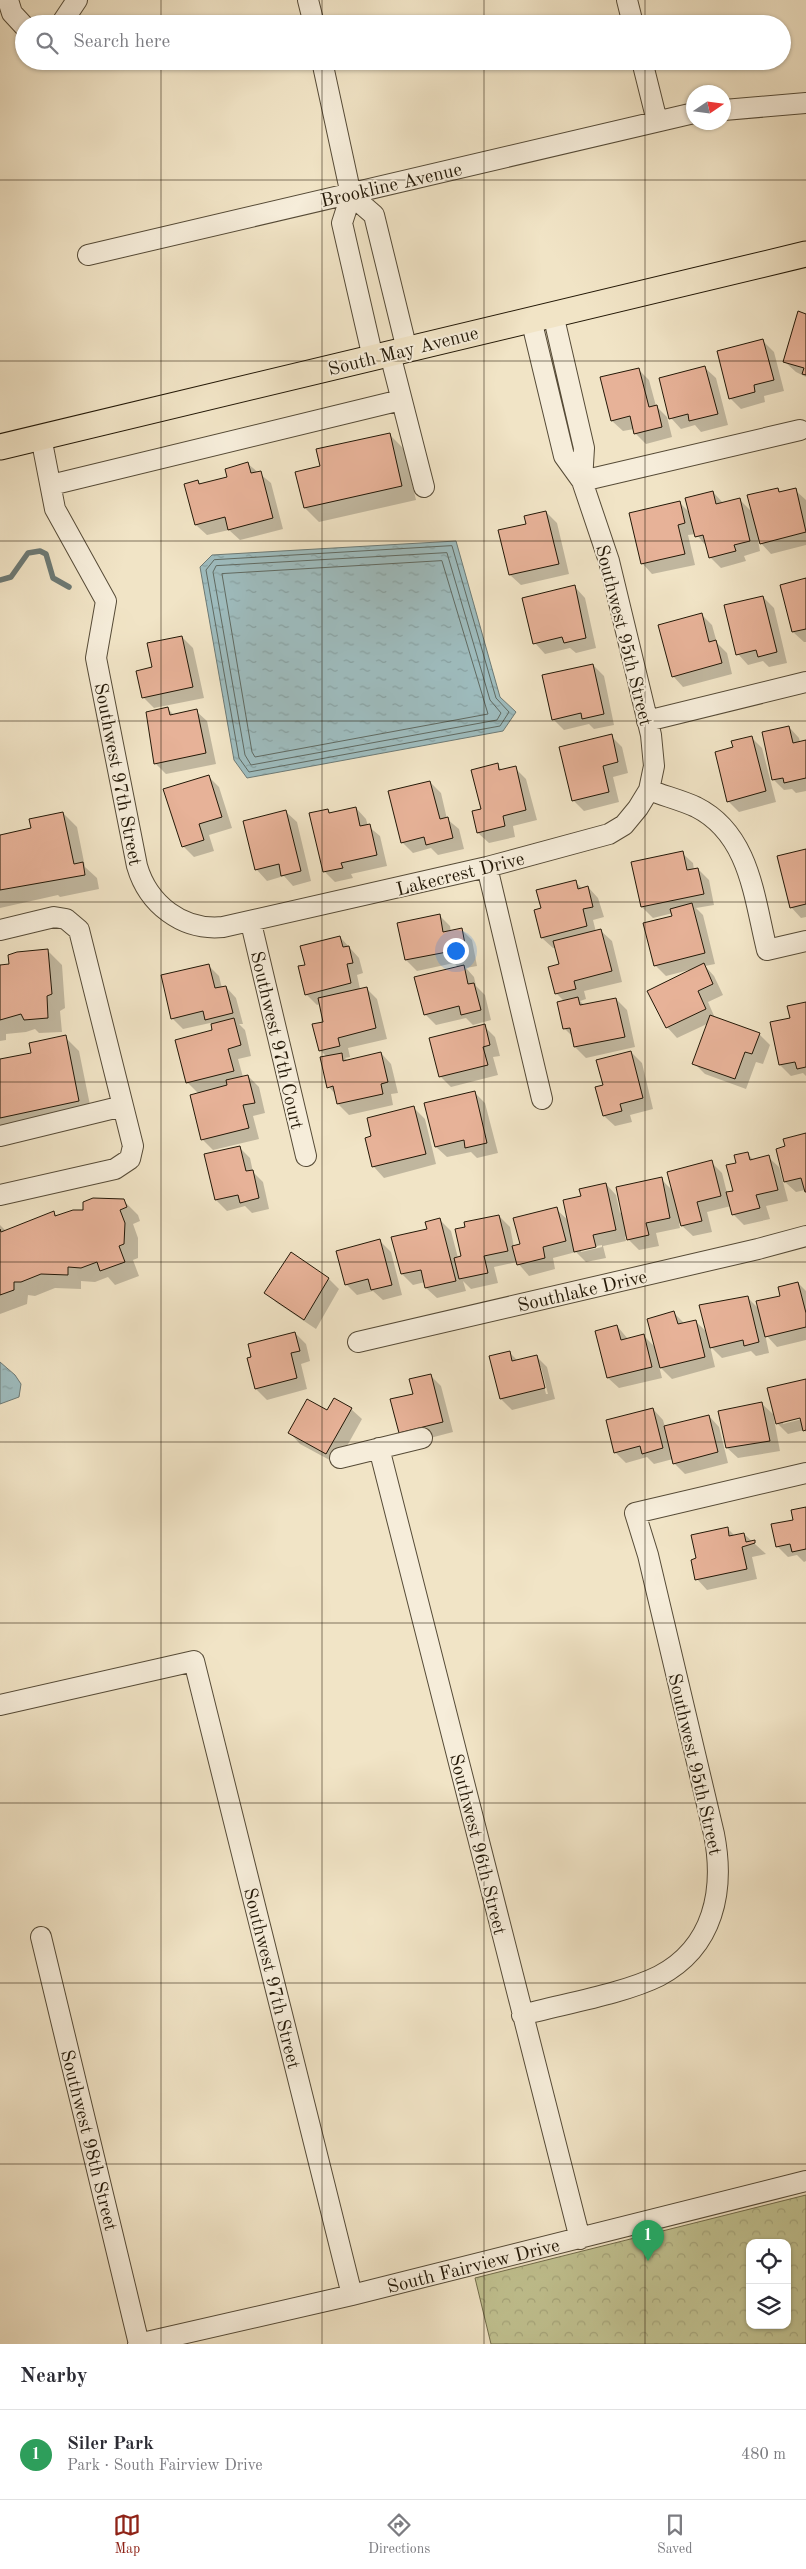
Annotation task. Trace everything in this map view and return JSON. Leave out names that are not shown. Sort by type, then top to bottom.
[{"type":"main road","name":"South May Avenue","points":[[0,447],[806,254]]},
{"type":"street","points":[[8,0],[15,16]]},
{"type":"street","points":[[67,15],[76,0]]},
{"type":"street","points":[[308,0],[312,15]]},
{"type":"street","points":[[627,0],[631,15]]},
{"type":"street","points":[[324,70],[351,195],[342,223],[390,354],[424,487]]},
{"type":"street","points":[[644,70],[656,121]]},
{"type":"street","points":[[731,109],[806,103]]},
{"type":"street","name":"Brookline Avenue","points":[[88,255],[351,195],[686,115]]},
{"type":"street","points":[[351,195],[374,214],[390,354]]},
{"type":"street","name":"Southwest 95th Street","points":[[542,317],[576,417],[584,448],[582,482]]},
{"type":"street","name":"Southwest 95th Street","points":[[542,317],[556,422],[564,456],[582,482],[609,561],[647,721],[654,757],[649,790]]},
{"type":"street","points":[[41,437],[50,485],[401,400]]},
{"type":"street","points":[[556,422],[576,417]]},
{"type":"street","points":[[582,482],[800,430]]},
{"type":"street","name":"Southwest 97th Street","points":[[50,485],[56,509],[106,601],[96,658],[140,875],[158,904],[180,919],[206,928],[251,923]]},
{"type":"street","points":[[647,721],[806,682]]},
{"type":"street","points":[[649,790],[696,808],[726,831],[739,847],[747,867],[767,950],[806,941]]},
{"type":"street","name":"Lakecrest Drive","points":[[251,923],[487,867],[609,834],[624,825],[638,808],[649,790]]},
{"type":"street","points":[[487,867],[542,1099]]},
{"type":"street","points":[[0,930],[54,917],[66,919],[79,930],[132,1146],[130,1159],[116,1169],[0,1195]]},
{"type":"street","name":"Southwest 97th Court","points":[[251,923],[306,1156]]},
{"type":"street","points":[[0,1136],[123,1106]]},
{"type":"street","name":"Southlake Drive","points":[[358,1342],[758,1249],[806,1236]]},
{"type":"street","points":[[340,1458],[422,1438]]},
{"type":"street","name":"Southwest 96th Street","points":[[380,1448],[580,2239]]},
{"type":"street","name":"Southwest 95th Street","points":[[522,2015],[625,1988],[658,1976],[679,1961],[698,1940],[707,1927],[717,1899],[719,1868],[714,1834],[648,1555],[635,1513],[806,1473]]},
{"type":"street","name":"Southwest 97th Street","points":[[0,1705],[194,1660],[352,2295]]},
{"type":"street","name":"Southwest 98th Street","points":[[42,1937],[138,2344]]},
{"type":"street","name":"South Fairview Drive","points":[[138,2344],[352,2295],[806,2182]]},
{"type":"green space","points":[[806,2195],[806,2344],[491,2344],[475,2278]]},
{"type":"water","points":[[456,541],[500,697],[516,712],[503,731],[247,778],[234,760],[200,567],[212,555]]},
{"type":"water","points":[[0,1362],[15,1375],[21,1384],[19,1397],[0,1404]]},
{"type":"building","points":[[798,311],[806,314],[806,375],[802,374],[804,368],[783,362]]},
{"type":"building","points":[[763,339],[774,380],[754,385],[755,392],[729,399],[717,351]]},
{"type":"building","points":[[705,366],[718,414],[689,421],[688,414],[669,419],[659,378]]},
{"type":"building","points":[[639,368],[649,407],[657,405],[662,427],[634,434],[630,416],[611,421],[600,377]]},
{"type":"building","points":[[390,433],[402,486],[304,508],[295,472],[320,466],[316,449]]},
{"type":"building","points":[[248,462],[251,473],[261,471],[273,518],[228,530],[225,517],[195,525],[184,484],[198,480],[199,484],[227,477],[225,469]]},
{"type":"building","points":[[778,488],[779,492],[796,488],[806,532],[760,544],[747,495]]},
{"type":"building","points":[[713,491],[716,504],[740,498],[750,541],[734,545],[736,551],[709,558],[703,535],[695,537],[685,498]]},
{"type":"building","points":[[680,501],[685,523],[678,525],[685,554],[641,564],[629,513]]},
{"type":"building","points":[[546,511],[559,564],[509,575],[498,530],[526,524],[524,516]]},
{"type":"building","points":[[806,578],[806,629],[792,632],[780,585]]},
{"type":"building","points":[[575,585],[586,638],[564,643],[562,637],[533,644],[522,598]]},
{"type":"building","points":[[763,596],[777,652],[758,657],[756,650],[736,655],[724,605]]},
{"type":"building","points":[[702,613],[709,642],[716,640],[722,663],[672,677],[658,625]]},
{"type":"building","points":[[182,636],[193,687],[142,698],[136,671],[152,667],[147,643]]},
{"type":"building","points":[[593,664],[604,714],[582,719],[581,713],[552,720],[542,675]]},
{"type":"building","points":[[168,707],[170,715],[197,709],[206,753],[154,764],[146,712]]},
{"type":"building","points":[[789,726],[793,743],[806,740],[806,778],[784,783],[783,778],[772,780],[762,732]]},
{"type":"building","points":[[612,734],[618,762],[603,766],[609,792],[572,801],[559,747]]},
{"type":"building","points":[[752,736],[766,791],[727,802],[715,752],[733,747],[731,741]]},
{"type":"building","points":[[498,763],[499,770],[516,766],[526,810],[503,816],[505,826],[477,833],[472,811],[481,809],[471,770]]},
{"type":"building","points":[[209,775],[222,817],[199,824],[204,840],[182,847],[163,789]]},
{"type":"building","points":[[430,781],[440,819],[448,817],[453,838],[426,845],[424,837],[401,843],[388,791]]},
{"type":"building","points":[[356,807],[360,826],[370,824],[377,855],[341,863],[343,868],[323,872],[309,813],[328,809],[329,813]]},
{"type":"building","points":[[286,810],[301,871],[281,876],[279,864],[255,870],[243,821]]},
{"type":"building","points":[[63,812],[74,864],[83,862],[85,875],[0,890],[0,835],[31,828],[29,819]]},
{"type":"building","points":[[806,849],[806,904],[790,908],[777,856]]},
{"type":"building","points":[[683,851],[687,870],[698,868],[704,894],[641,907],[631,862]]},
{"type":"building","points":[[576,880],[578,889],[588,886],[593,907],[583,909],[587,926],[541,938],[534,910],[541,908],[536,890]]},
{"type":"building","points":[[692,903],[705,953],[654,966],[643,923],[672,916],[670,909]]},
{"type":"building","points":[[440,914],[443,932],[462,928],[467,955],[448,959],[447,952],[405,960],[397,923]]},
{"type":"building","points":[[601,929],[612,971],[574,981],[576,989],[555,994],[548,967],[559,964],[553,941]]},
{"type":"building","points":[[340,936],[343,947],[349,946],[353,963],[347,964],[351,983],[305,995],[298,966],[305,965],[300,946]]},
{"type":"building","points":[[48,949],[52,994],[47,996],[48,1018],[24,1020],[21,1014],[0,1020],[0,965],[9,964],[8,955],[17,952]]},
{"type":"building","points":[[704,963],[713,984],[698,991],[706,1009],[666,1028],[647,991]]},
{"type":"building","points":[[209,964],[215,988],[226,986],[233,1013],[205,1020],[203,1011],[171,1019],[161,975]]},
{"type":"building","points":[[464,965],[468,984],[474,983],[481,1010],[461,1015],[459,1006],[424,1015],[414,977]]},
{"type":"building","points":[[367,987],[376,1028],[338,1038],[340,1046],[319,1051],[312,1024],[323,1022],[318,998]]},
{"type":"building","points":[[578,997],[580,1005],[616,998],[625,1037],[574,1047],[570,1028],[563,1029],[557,1002]]},
{"type":"building","points":[[806,1002],[806,1067],[797,1069],[795,1062],[779,1065],[770,1022],[790,1018],[787,1006]]},
{"type":"building","points":[[710,1015],[760,1033],[752,1054],[745,1052],[735,1079],[692,1064]]},
{"type":"building","points":[[234,1018],[241,1045],[228,1049],[234,1071],[186,1083],[175,1040],[212,1030],[211,1024]]},
{"type":"building","points":[[485,1024],[490,1045],[483,1047],[488,1065],[439,1077],[429,1038]]},
{"type":"building","points":[[66,1035],[79,1101],[0,1118],[0,1059],[31,1053],[29,1043]]},
{"type":"building","points":[[631,1051],[643,1098],[620,1104],[622,1111],[603,1116],[595,1087],[603,1085],[596,1060]]},
{"type":"building","points":[[381,1052],[388,1082],[381,1084],[383,1094],[337,1104],[333,1086],[327,1088],[320,1057],[342,1053],[343,1061]]},
{"type":"building","points":[[248,1075],[255,1103],[243,1105],[249,1128],[201,1140],[190,1095],[227,1085],[226,1080]]},
{"type":"building","points":[[475,1091],[487,1143],[465,1148],[464,1140],[435,1147],[424,1103]]},
{"type":"building","points":[[414,1106],[426,1154],[372,1167],[365,1138],[371,1136],[367,1118]]},
{"type":"building","points":[[806,1133],[805,1192],[801,1178],[784,1182],[776,1149],[785,1146],[783,1139]]},
{"type":"building","points":[[240,1146],[246,1171],[253,1170],[259,1198],[240,1203],[238,1195],[215,1200],[204,1154]]},
{"type":"building","points":[[748,1152],[750,1160],[769,1155],[778,1190],[756,1195],[760,1208],[732,1215],[726,1192],[733,1191],[726,1165],[736,1163],[734,1155]]},
{"type":"building","points":[[712,1160],[721,1196],[697,1202],[702,1221],[681,1226],[667,1172]]},
{"type":"building","points":[[662,1177],[670,1218],[646,1223],[649,1235],[627,1240],[616,1187]]},
{"type":"building","points":[[606,1183],[616,1230],[593,1235],[596,1247],[574,1252],[563,1200],[581,1196],[579,1189]]},
{"type":"building","points":[[93,1198],[124,1199],[127,1207],[120,1210],[125,1223],[124,1244],[119,1246],[125,1262],[100,1271],[97,1262],[81,1268],[68,1267],[68,1275],[41,1274],[21,1282],[14,1282],[14,1290],[0,1295],[0,1229],[1,1232],[54,1211],[55,1216],[73,1210],[83,1210],[83,1202]]},
{"type":"building","points":[[557,1207],[566,1241],[543,1247],[545,1258],[517,1265],[512,1246],[520,1244],[513,1218]]},
{"type":"building","points":[[499,1215],[508,1251],[484,1256],[488,1273],[459,1279],[454,1258],[461,1256],[455,1229],[465,1227],[464,1222]]},
{"type":"building","points":[[440,1218],[456,1281],[425,1288],[421,1270],[401,1274],[391,1237],[427,1229],[425,1222]]},
{"type":"building","points":[[380,1239],[392,1285],[371,1290],[368,1279],[345,1285],[336,1251]]},
{"type":"building","points":[[291,1252],[329,1278],[304,1320],[264,1293]]},
{"type":"building","points":[[798,1282],[806,1313],[806,1327],[765,1337],[756,1301],[780,1296],[778,1287]]},
{"type":"building","points":[[748,1296],[759,1342],[744,1346],[743,1340],[710,1348],[699,1305]]},
{"type":"building","points":[[674,1311],[678,1324],[696,1320],[705,1357],[660,1368],[647,1319]]},
{"type":"building","points":[[617,1325],[621,1340],[644,1334],[652,1367],[607,1378],[595,1331]]},
{"type":"building","points":[[295,1332],[300,1351],[291,1353],[297,1378],[255,1389],[247,1358],[251,1357],[248,1344]]},
{"type":"building","points":[[510,1351],[512,1361],[537,1355],[545,1388],[500,1399],[489,1356]]},
{"type":"building","points":[[431,1374],[443,1422],[399,1433],[390,1399],[413,1394],[409,1379]]},
{"type":"building","points":[[806,1379],[806,1430],[803,1431],[800,1418],[776,1424],[767,1388]]},
{"type":"building","points":[[334,1398],[352,1408],[326,1454],[288,1433],[307,1399],[327,1410]]},
{"type":"building","points":[[762,1402],[770,1441],[726,1448],[718,1411]]},
{"type":"building","points":[[653,1408],[663,1448],[642,1454],[640,1446],[614,1453],[606,1420]]},
{"type":"building","points":[[709,1415],[718,1452],[673,1464],[664,1426]]},
{"type":"building","points":[[806,1507],[806,1549],[792,1552],[790,1544],[776,1547],[771,1524],[793,1520],[791,1510]]},
{"type":"building","points":[[728,1527],[729,1536],[744,1533],[746,1542],[755,1540],[755,1543],[742,1547],[747,1569],[695,1580],[691,1560],[696,1558],[691,1535]]},
{"type":"waterway","points":[[0,580],[11,577],[28,553],[40,551],[46,554],[53,578],[69,587]]},
{"type":"place","name":"Siler Park","points":[[648,2261]]}]
